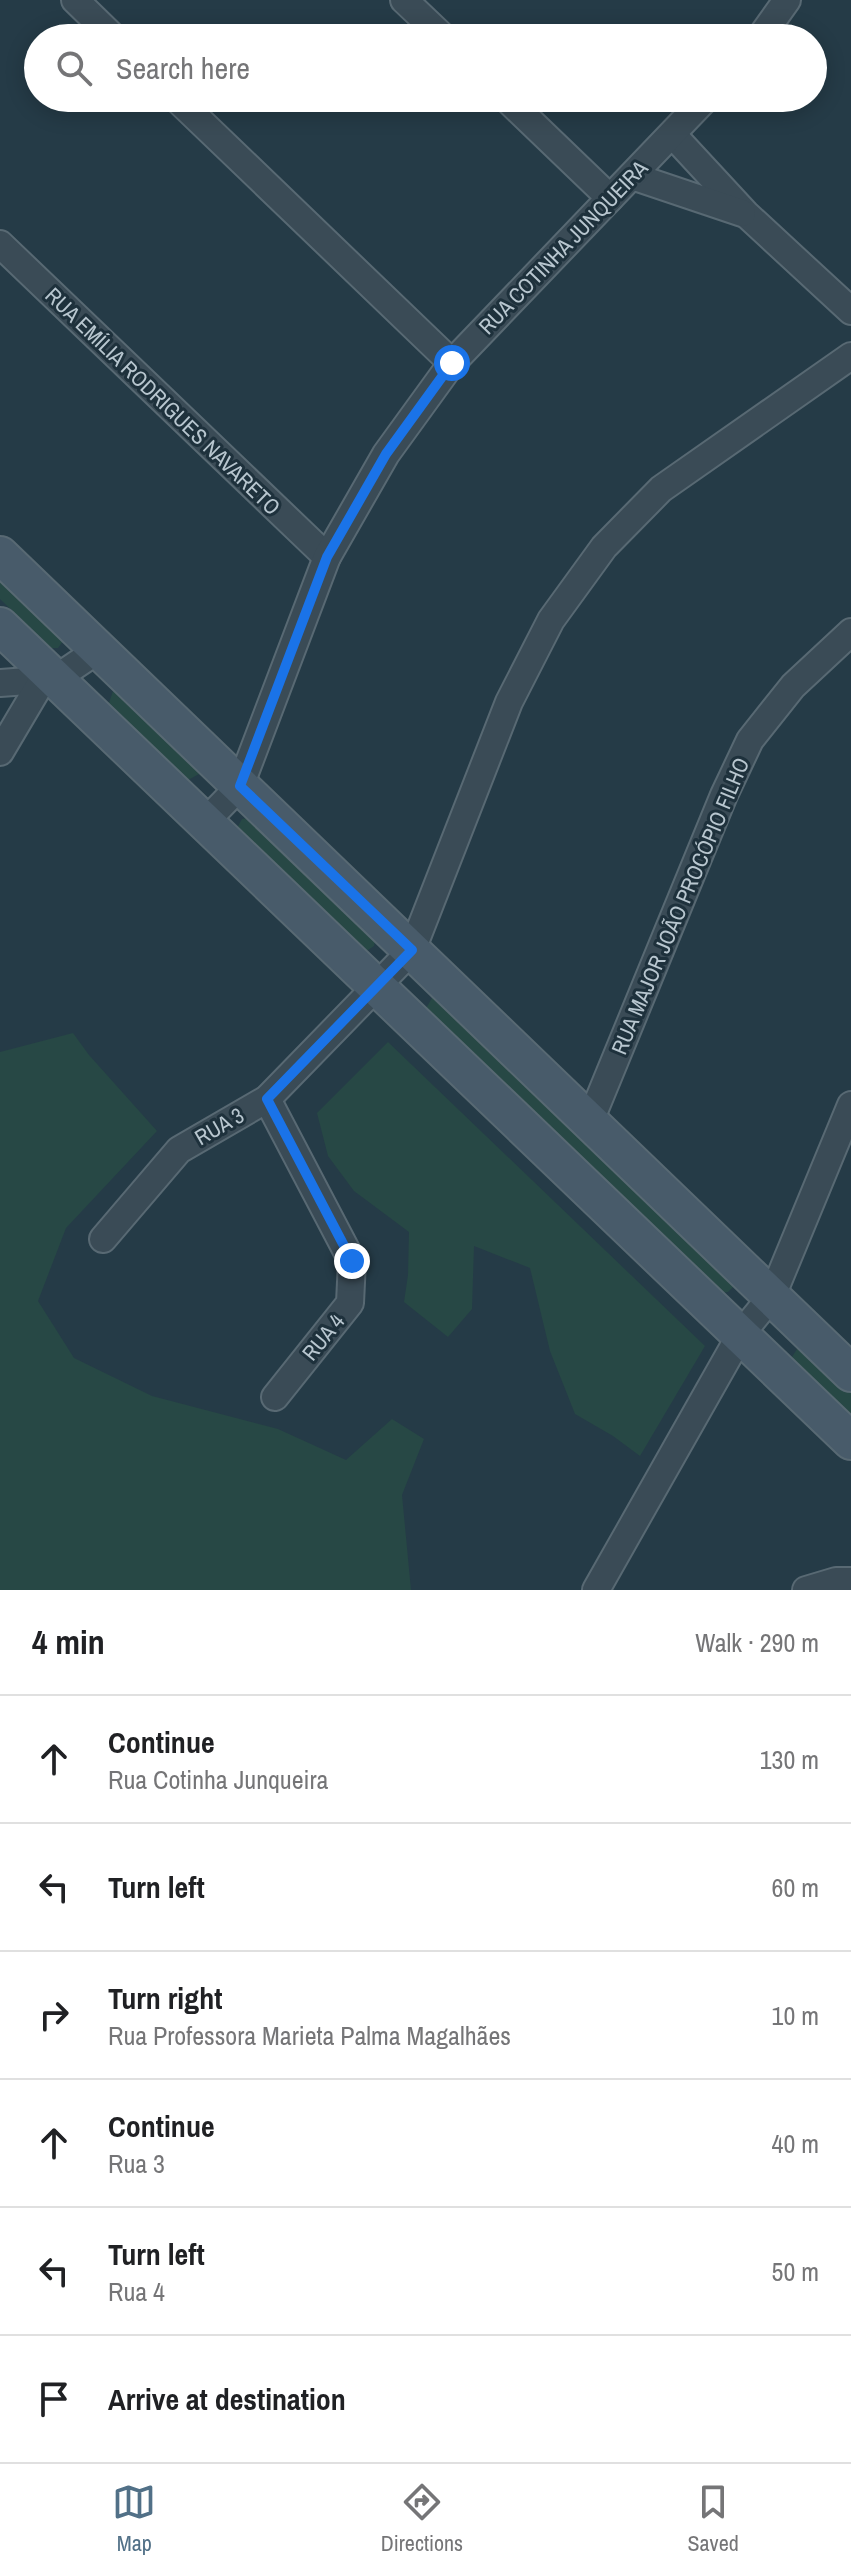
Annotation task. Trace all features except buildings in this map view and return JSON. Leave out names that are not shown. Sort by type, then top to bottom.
[{"type":"street","points":[[75,0],[100,24]]},
{"type":"street","points":[[404,0],[429,24]]},
{"type":"street","points":[[770,24],[787,0]]},
{"type":"street","points":[[191,112],[452,363]]},
{"type":"street","points":[[521,112],[610,198]]},
{"type":"street","name":"RUA COTINHA JUNQUEIRA","points":[[205,822],[240,786],[327,557],[386,454],[452,363],[693,112]]},
{"type":"street","points":[[672,134],[746,214],[851,311]]},
{"type":"street","points":[[632,176],[746,214]]},
{"type":"street","name":"RUA EMÍLIA RODRIGUES NAVARETO","points":[[0,244],[327,557]]},
{"type":"street","points":[[412,950],[509,702],[551,620],[604,547],[661,489],[851,356]]},
{"type":"street","points":[[0,555],[851,1373]]},
{"type":"street","points":[[0,626],[48,680],[205,822],[851,1441]]},
{"type":"street","name":"RUA MAJOR JOÃO PROCÓPIO FILHO","points":[[590,1121],[724,795],[750,740],[793,686],[851,632]]},
{"type":"street","points":[[0,752],[48,680],[98,650]]},
{"type":"street","points":[[0,683],[48,680]]},
{"type":"street","name":"RUA 3","points":[[103,1239],[179,1150],[267,1099],[412,950]]},
{"type":"street","name":"RUA 4","points":[[267,1099],[352,1261],[350,1303],[275,1397]]},
{"type":"street","points":[[596,1590],[741,1334],[772,1296],[851,1105]]},
{"type":"street","points":[[806,1590],[836,1581],[851,1581]]},
{"type":"green space","points":[[0,578],[61,636],[63,641],[58,648],[51,648],[0,599]]},
{"type":"green space","points":[[113,691],[119,691],[198,768],[199,774],[188,780],[109,703]]},
{"type":"green space","points":[[247,818],[375,941],[374,946],[365,952],[237,828],[242,819]]},
{"type":"green space","points":[[432,998],[438,998],[732,1277],[734,1286],[728,1292],[721,1293],[425,1010]]},
{"type":"green space","points":[[73,1033],[157,1131],[66,1228],[38,1301],[74,1358],[152,1396],[278,1429],[346,1460],[392,1419],[424,1439],[402,1495],[411,1590],[0,1590],[0,1052]]},
{"type":"green space","points":[[388,1042],[705,1346],[640,1456],[575,1414],[550,1351],[530,1268],[474,1246],[472,1309],[448,1337],[404,1302],[409,1232],[354,1191],[328,1156],[317,1113]]},
{"type":"green space","points":[[797,1349],[807,1350],[851,1392],[851,1419],[794,1366],[792,1357]]},
{"type":"route","points":[[352,1261],[267,1099],[412,950],[240,786],[327,557],[386,454],[452,363]]}]
